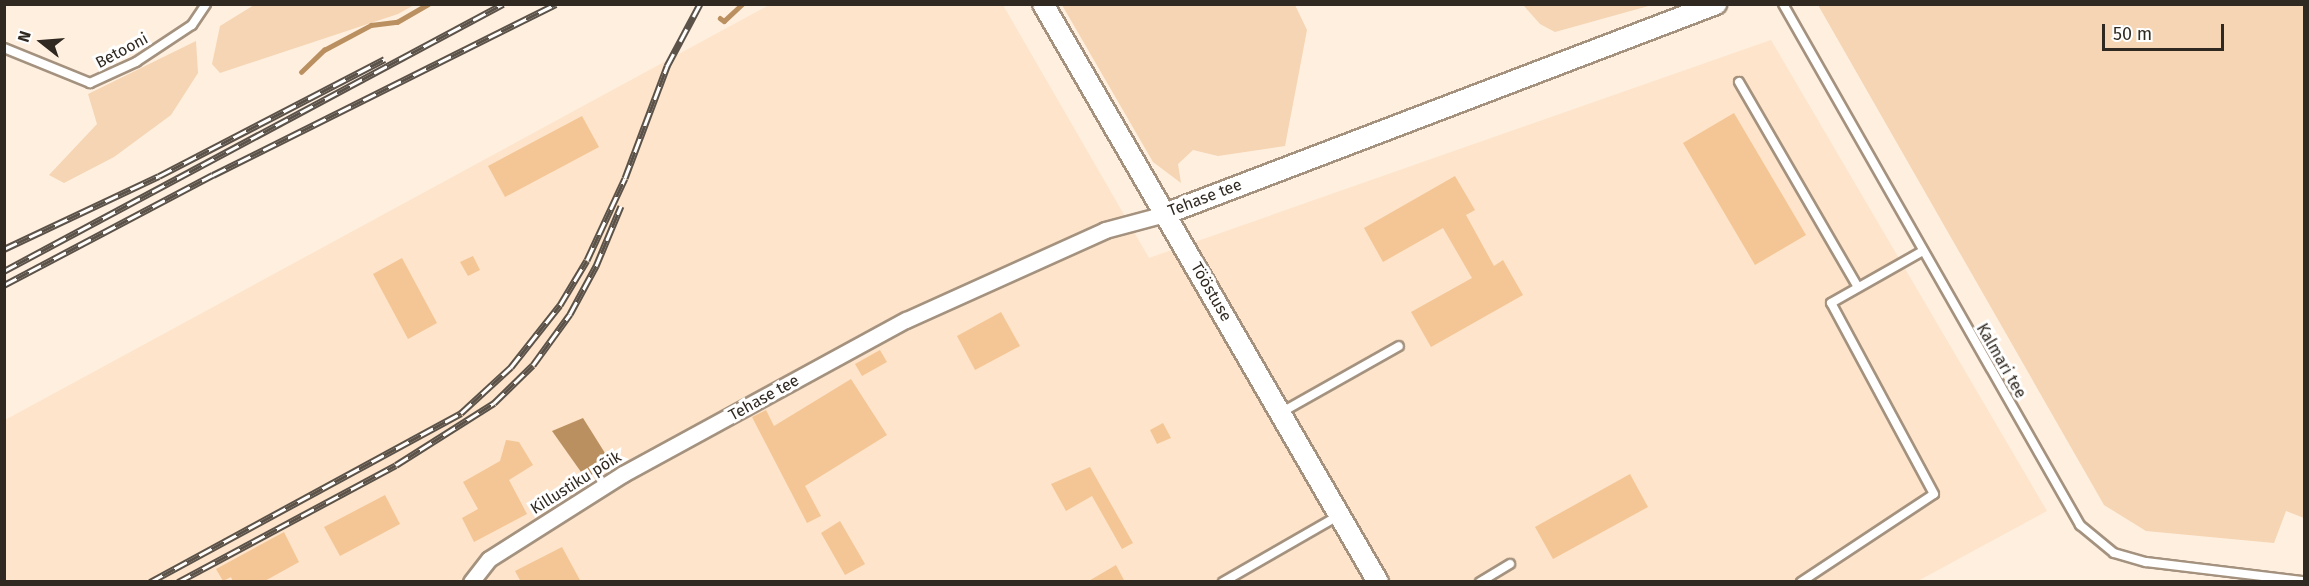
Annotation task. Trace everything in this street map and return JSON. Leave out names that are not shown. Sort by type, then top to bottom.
[{"type":"street","name":"Tööstuse","points":[[1042,4],[1378,582]]},
{"type":"street","name":"Tehase tee","points":[[710,428],[906,320],[1011,270],[1105,230],[1166,214],[1716,4]]},
{"type":"street","name":"Killustiku põik","points":[[471,582],[489,559],[623,474],[710,428]]},
{"type":"lane","name":"Betooni","points":[[4,48],[90,82],[136,62],[192,25],[206,4]]},
{"type":"lane","name":"Kalmari tee","points":[[1783,4],[2080,525],[2114,553],[2146,562],[2238,577],[2304,581]]},
{"type":"lane","points":[[1739,82],[1858,287]]},
{"type":"lane","points":[[1801,582],[1934,494],[1831,303],[1923,251]]},
{"type":"lane","points":[[1281,412],[1399,346]]},
{"type":"lane","points":[[1223,582],[1338,516]]},
{"type":"lane","points":[[1480,582],[1510,564]]},
{"type":"shaded area","points":[[771,4],[1003,5],[1149,258],[1771,40],[2047,511],[1916,582],[5,582],[5,420]]},
{"type":"shaded area","points":[[254,5],[414,5],[398,14],[220,73],[212,64],[220,26]]},
{"type":"shaded area","points":[[1062,5],[1295,5],[1307,30],[1285,146],[1218,156],[1193,150],[1178,164],[1181,183],[1153,162]]},
{"type":"shaded area","points":[[1523,5],[1652,5],[1555,32],[1540,24]]},
{"type":"shaded area","points":[[1818,5],[2304,5],[2304,518],[2286,511],[2274,543],[2146,531],[2104,505]]},
{"type":"shaded area","points":[[196,41],[198,73],[171,115],[114,157],[64,183],[49,175],[97,124],[88,94]]},
{"type":"shaded area","points":[[583,418],[610,461],[586,479],[552,431]]},
{"type":"building","points":[[1734,113],[1806,235],[1755,265],[1683,143]]},
{"type":"building","points":[[582,116],[599,147],[505,197],[488,166]]},
{"type":"building","points":[[1455,176],[1475,210],[1466,215],[1494,266],[1503,260],[1523,295],[1431,347],[1411,312],[1472,278],[1443,228],[1383,262],[1364,228]]},
{"type":"building","points":[[473,256],[480,270],[468,276],[460,262]]},
{"type":"building","points":[[402,258],[437,323],[408,339],[373,274]]},
{"type":"building","points":[[1001,312],[1020,346],[975,370],[957,336]]},
{"type":"building","points":[[880,350],[887,362],[862,376],[855,364]]},
{"type":"building","points":[[851,379],[887,435],[805,486],[821,516],[807,523],[752,417],[766,410],[774,426]]},
{"type":"building","points":[[1163,423],[1171,438],[1157,444],[1150,430]]},
{"type":"building","points":[[506,440],[519,442],[533,465],[509,480],[527,514],[474,542],[462,518],[478,509],[463,482],[500,461]]},
{"type":"building","points":[[1090,467],[1133,543],[1122,549],[1092,496],[1066,511],[1051,484]]},
{"type":"building","points":[[1630,474],[1648,507],[1553,559],[1535,527]]},
{"type":"building","points":[[385,495],[400,524],[340,556],[324,527]]},
{"type":"building","points":[[840,521],[865,564],[845,575],[821,533]]},
{"type":"building","points":[[284,532],[299,562],[263,582],[233,582],[231,577],[223,581],[216,569]]},
{"type":"building","points":[[562,547],[581,582],[521,582],[515,571]]},
{"type":"building","points":[[1116,565],[1125,582],[1087,582]]},
{"type":"waterway","points":[[301,72],[324,50],[371,25],[397,22],[428,4]]},
{"type":"waterway","points":[[720,18],[724,21],[742,4]]},
{"type":"railway","points":[[4,271],[503,4]]},
{"type":"railway","points":[[4,285],[213,175],[556,4]]},
{"type":"railway","points":[[150,582],[461,413],[511,367],[560,305],[587,260],[625,178],[667,66],[700,4]]},
{"type":"railway","points":[[4,249],[159,176],[385,59]]},
{"type":"railway","points":[[178,582],[396,465],[494,403],[533,365],[570,314],[596,266],[621,206]]}]
